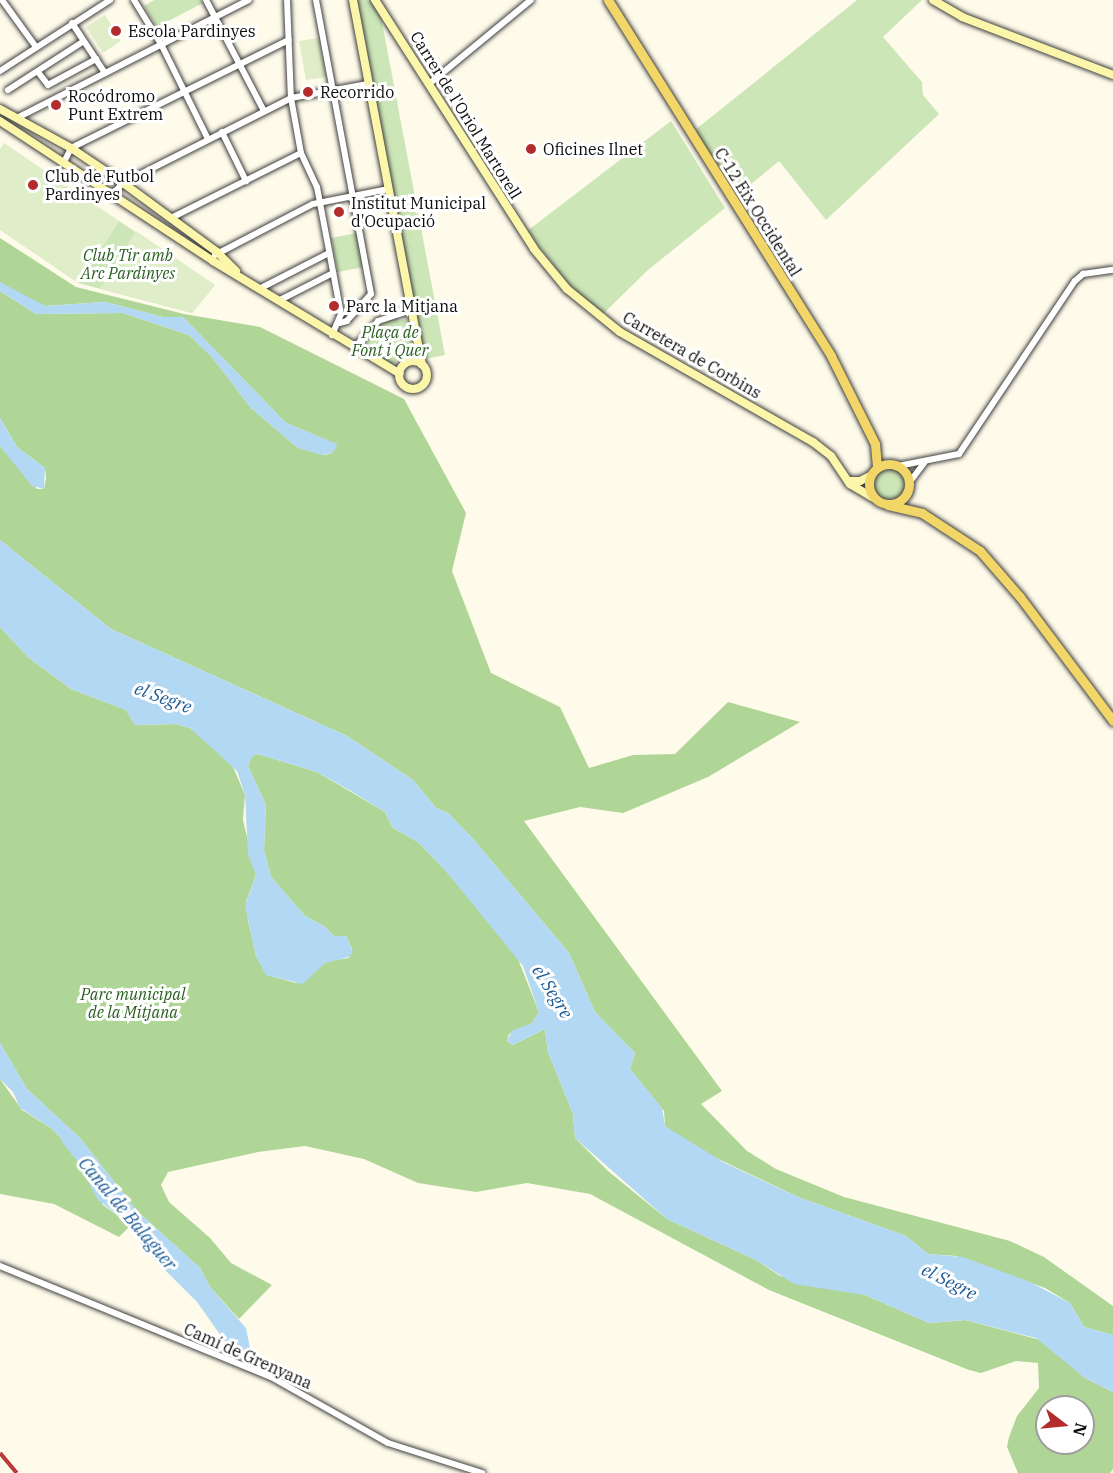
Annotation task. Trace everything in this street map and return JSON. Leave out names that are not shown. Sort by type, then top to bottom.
[{"type":"main road","name":"C-12 Eix Occidental","points":[[608,0],[831,356],[874,444]]},
{"type":"main road","points":[[874,444],[896,465],[922,513]]},
{"type":"main road","points":[[874,444],[877,467],[870,476],[872,497],[888,505],[922,513],[970,543],[998,570],[1113,721]]},
{"type":"main road","points":[[877,467],[896,465]]},
{"type":"main road","points":[[888,505],[898,503],[909,487]]},
{"type":"street","points":[[2,0],[36,47]]},
{"type":"street","points":[[0,71],[110,0]]},
{"type":"street","points":[[134,0],[161,44],[208,139]]},
{"type":"street","points":[[206,0],[217,16],[264,111]]},
{"type":"street","points":[[15,131],[15,124],[20,119],[249,0]]},
{"type":"street","points":[[287,0],[291,98],[301,153],[317,187],[340,322],[331,336]]},
{"type":"street","points":[[316,0],[372,297],[348,321],[340,322]]},
{"type":"street","points":[[1,122],[331,336],[400,374],[405,386],[417,389],[427,376],[419,361],[353,0]]},
{"type":"street","name":"Carrer de l'Oriol Martorell","points":[[375,0],[531,245]]},
{"type":"street","points":[[429,84],[531,0]]},
{"type":"street","points":[[933,0],[962,18],[1113,75]]},
{"type":"street","points":[[72,23],[105,73]]},
{"type":"street","points":[[64,162],[71,148],[289,40]]},
{"type":"street","points":[[8,90],[84,41]]},
{"type":"street","points":[[38,72],[48,85],[96,59]]},
{"type":"street","points":[[113,194],[123,183],[291,98],[368,84]]},
{"type":"street","points":[[0,109],[71,148],[123,183],[217,252],[247,282]]},
{"type":"street","points":[[1,122],[20,119]]},
{"type":"street","points":[[222,132],[246,181]]},
{"type":"street","points":[[171,218],[301,153]]},
{"type":"street","points":[[213,261],[217,252],[319,202],[388,189]]},
{"type":"street","name":"Carretera de Corbins","points":[[531,245],[567,289],[620,332],[813,442],[831,456],[845,479]]},
{"type":"street","points":[[259,289],[329,253]]},
{"type":"street","points":[[896,465],[926,462],[961,452],[1080,276],[1113,270]]},
{"type":"street","points":[[278,301],[333,273]]},
{"type":"street","points":[[354,349],[378,321],[411,310]]},
{"type":"street","points":[[400,374],[406,364],[419,361]]},
{"type":"street","points":[[909,487],[926,462]]},
{"type":"street","points":[[845,479],[860,482],[870,476]]},
{"type":"street","points":[[845,479],[872,497]]},
{"type":"street","name":"Camí de Grenyana","points":[[0,1266],[271,1377],[388,1443],[482,1473]]},
{"type":"green space","points":[[154,0],[201,0],[203,3],[157,27],[144,6]]},
{"type":"green space","points":[[356,0],[372,0],[381,17],[445,355],[425,359]]},
{"type":"green space","points":[[857,0],[922,0],[883,37],[922,82],[923,95],[939,114],[826,220],[779,161],[737,196],[695,130]]},
{"type":"green space","points":[[105,15],[121,41],[103,53],[86,27]]},
{"type":"green space","points":[[319,38],[326,77],[306,80],[299,41]]},
{"type":"green space","points":[[671,121],[725,208],[648,270],[603,314],[570,286],[527,231]]},
{"type":"green space","name":"Club de Futbol Pardinyes","points":[[4,143],[119,221],[78,283],[0,230],[0,149]]},
{"type":"green space","name":"Club Tir amb Arc Pardinyes","points":[[119,221],[215,285],[192,313],[78,283]]},
{"type":"green space","name":"Club Tir amb Arc Pardinyes","points":[[136,231],[215,285],[192,313],[100,288]]},
{"type":"green space","points":[[357,233],[364,267],[338,272],[331,238]]},
{"type":"green space","points":[[0,238],[76,287],[184,314],[260,327],[404,399],[466,513],[452,571],[491,673],[560,707],[589,768],[633,755],[675,754],[728,702],[800,722],[708,777],[623,813],[580,807],[524,821],[722,1091],[701,1104],[747,1151],[776,1169],[844,1197],[1010,1241],[1044,1257],[1113,1306],[1113,1335],[1084,1327],[1070,1303],[1045,1288],[956,1256],[928,1254],[906,1236],[798,1197],[691,1146],[665,1126],[664,1111],[630,1069],[635,1053],[595,1012],[569,953],[474,840],[448,813],[436,808],[413,780],[347,736],[111,629],[0,540],[0,446],[37,489],[44,489],[46,478],[45,468],[17,447],[0,418],[0,291],[36,314],[123,313],[189,335],[212,357],[251,408],[298,448],[325,455],[332,453],[336,444],[286,423],[183,317],[163,317],[105,302],[45,306],[11,291],[0,282]]},
{"type":"green space","name":"Plaça de Font i Quer","points":[[397,316],[399,321],[406,319],[413,349],[391,365],[363,348],[363,340],[377,327]]},
{"type":"green space","points":[[889,468],[900,473],[905,484],[900,495],[889,500],[878,495],[873,484],[878,473]]},
{"type":"green space","name":"Parc municipal de la Mitjana","points":[[0,627],[29,658],[71,689],[126,710],[135,725],[176,724],[190,728],[231,762],[245,795],[243,820],[256,875],[246,902],[248,920],[256,956],[267,975],[296,983],[328,961],[349,958],[352,949],[346,936],[334,936],[324,926],[305,916],[271,877],[264,850],[266,805],[248,766],[252,756],[258,754],[317,772],[385,812],[393,828],[418,842],[445,870],[516,954],[539,1012],[532,1023],[509,1034],[507,1041],[513,1045],[545,1029],[548,1052],[573,1114],[575,1138],[608,1171],[667,1219],[756,1260],[780,1276],[865,1295],[929,1323],[965,1320],[1044,1341],[1085,1378],[1113,1392],[1113,1469],[1110,1473],[1018,1473],[1007,1447],[1017,1416],[1039,1388],[1038,1363],[1016,1361],[981,1373],[969,1370],[769,1290],[590,1194],[527,1183],[476,1192],[418,1183],[364,1159],[305,1146],[258,1152],[168,1172],[161,1185],[169,1202],[210,1238],[231,1263],[272,1285],[239,1319],[210,1287],[200,1268],[136,1210],[81,1139],[27,1089],[0,1043]]},
{"type":"green space","points":[[0,1079],[22,1110],[51,1128],[70,1147],[103,1205],[131,1225],[119,1237],[54,1204],[0,1194]]},
{"type":"water","points":[[0,282],[45,306],[105,302],[163,317],[183,317],[286,423],[337,444],[336,448],[332,453],[322,455],[298,448],[251,408],[212,357],[189,335],[123,313],[36,314],[0,291]]},
{"type":"water","points":[[0,418],[17,447],[45,468],[44,489],[32,486],[0,446]]},
{"type":"water","name":"el Segre","points":[[0,540],[111,629],[347,736],[413,780],[436,808],[448,813],[474,840],[569,953],[595,1012],[635,1053],[630,1069],[662,1108],[665,1126],[723,1162],[798,1197],[906,1236],[928,1254],[963,1257],[1030,1282],[1070,1303],[1084,1327],[1113,1335],[1113,1392],[1085,1378],[1036,1338],[965,1320],[929,1323],[865,1295],[794,1284],[756,1260],[667,1219],[575,1138],[573,1114],[548,1052],[545,1029],[513,1045],[507,1041],[512,1031],[532,1023],[539,1012],[523,966],[445,870],[418,842],[393,828],[385,812],[317,772],[258,754],[252,757],[248,766],[266,805],[264,850],[271,877],[305,916],[324,926],[334,936],[346,936],[353,952],[349,957],[325,963],[303,984],[266,975],[256,956],[245,906],[256,875],[248,855],[245,795],[237,771],[190,728],[176,724],[135,725],[126,710],[71,689],[29,658],[0,627]]},
{"type":"water","points":[[0,1043],[27,1089],[81,1139],[136,1210],[200,1268],[210,1287],[246,1328],[252,1358],[241,1356],[226,1343],[197,1302],[142,1247],[131,1225],[98,1200],[70,1147],[51,1128],[20,1108],[13,1092],[0,1079]]},
{"type":"waterway","name":"Canal de Balaguer","points":[[65,1141],[81,1161]]},
{"type":"railway","points":[[0,1453],[17,1473]]},
{"type":"place","name":"Escola Pardinyes","points":[[116,31]]},
{"type":"place","name":"Recorrido","points":[[308,92]]},
{"type":"place","name":"Rocódromo Punt Extrem","points":[[56,105]]},
{"type":"place","name":"Oficines Ilnet","points":[[531,149]]},
{"type":"place","name":"Club de Futbol Pardinyes","points":[[33,185]]},
{"type":"place","name":"Institut Municipal d'Ocupació","points":[[339,212]]},
{"type":"place","name":"Parc la Mitjana","points":[[334,306]]}]
